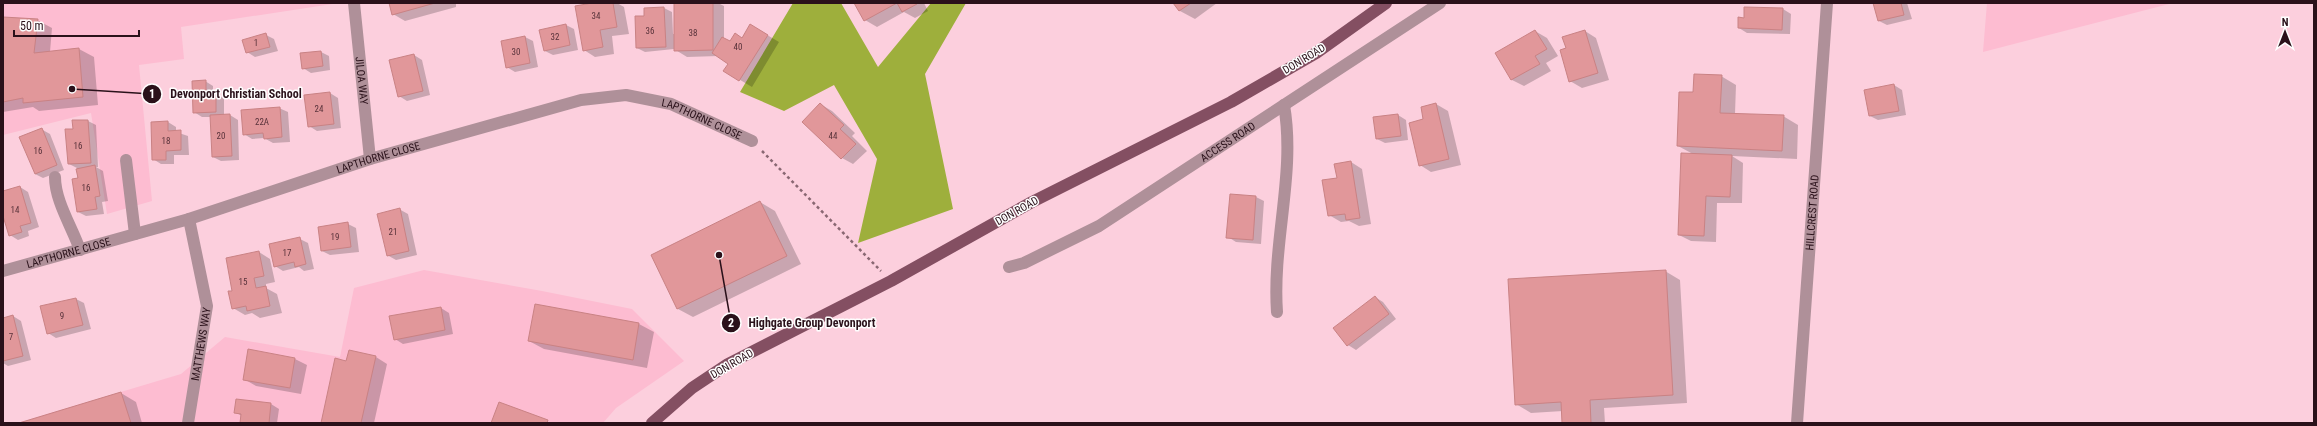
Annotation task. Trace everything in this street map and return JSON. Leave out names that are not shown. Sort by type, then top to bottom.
[{"type":"main road","name":"DON ROAD","points":[[652,423],[692,388],[728,364],[892,281],[1032,202],[1231,102],[1316,53],[1386,3]]},
{"type":"street","name":"JILOA WAY","points":[[354,3],[370,158]]},
{"type":"street","name":"ACCESS ROAD","points":[[1009,267],[1024,263],[1099,226],[1439,3]]},
{"type":"street","name":"HILLCREST ROAD","points":[[1797,423],[1827,3]]},
{"type":"street","name":"LAPTHORNE CLOSE","points":[[3,271],[189,219],[370,158],[581,100],[626,95],[670,104],[752,141]]},
{"type":"street","points":[[1277,312],[1276,268],[1288,144],[1284,105]]},
{"type":"street","points":[[126,160],[135,234]]},
{"type":"street","points":[[55,177],[59,199],[74,230],[80,250]]},
{"type":"street","name":"MATTHEWS WAY","points":[[188,423],[207,306],[189,219]]},
{"type":"path","points":[[752,141],[892,281]]},
{"type":"shaded area","points":[[3,3],[339,3],[181,27],[184,59],[139,65],[152,201],[107,214],[91,113],[3,135]]},
{"type":"shaded area","points":[[1987,3],[2173,3],[1983,52]]},
{"type":"shaded area","points":[[424,270],[632,309],[684,361],[616,408],[603,423],[17,423],[181,374],[225,337],[340,357],[354,288]]},
{"type":"green space","points":[[793,3],[841,3],[878,67],[931,3],[966,3],[925,74],[953,209],[858,243],[877,159],[834,85],[784,111],[740,92]]},
{"type":"building","points":[[389,3],[435,3],[392,15]]},
{"type":"building","points":[[592,3],[613,3],[617,27],[600,30],[603,47],[583,51],[575,6]]},
{"type":"building","points":[[674,3],[713,3],[713,50],[674,51]]},
{"type":"building","points":[[854,3],[897,3],[864,21]]},
{"type":"building","points":[[897,3],[916,3],[917,4],[902,12]]},
{"type":"building","points":[[1173,3],[1191,3],[1179,11]]},
{"type":"building","points":[[1873,3],[1901,3],[1904,15],[1878,21]]},
{"type":"building","points":[[664,7],[666,47],[636,48],[635,16],[644,16],[644,8]]},
{"type":"building","points":[[1744,7],[1783,8],[1782,30],[1738,28],[1738,17],[1744,18]]},
{"type":"building","points":[[3,17],[38,19],[34,53],[79,48],[83,97],[23,103],[23,98],[3,102]]},
{"type":"building","points":[[566,24],[570,45],[544,51],[539,30]]},
{"type":"building","points":[[750,24],[768,35],[739,81],[723,71],[728,64],[712,53],[722,37],[730,41],[735,33],[742,38]]},
{"type":"building","points":[[1535,30],[1547,49],[1535,56],[1540,64],[1511,80],[1495,53]]},
{"type":"building","points":[[1585,30],[1598,73],[1569,82],[1560,50],[1566,48],[1562,37]]},
{"type":"building","points":[[266,33],[270,47],[246,53],[242,40]]},
{"type":"building","points":[[525,36],[530,63],[506,68],[501,41]]},
{"type":"building","points":[[321,51],[323,66],[302,69],[300,53]]},
{"type":"building","points":[[414,54],[423,91],[398,97],[389,60]]},
{"type":"building","points":[[1694,74],[1722,75],[1720,113],[1784,115],[1782,151],[1677,146],[1679,92],[1693,92]]},
{"type":"building","points":[[206,80],[206,93],[216,92],[216,112],[193,113],[192,81]]},
{"type":"building","points":[[1894,84],[1899,111],[1869,116],[1864,90]]},
{"type":"building","points":[[330,92],[334,124],[308,127],[304,95]]},
{"type":"building","points":[[820,103],[844,125],[840,129],[856,144],[841,159],[802,122]]},
{"type":"building","points":[[1436,103],[1449,159],[1419,166],[1409,123],[1423,119],[1421,107]]},
{"type":"building","points":[[280,107],[282,137],[264,139],[263,133],[243,135],[241,110]]},
{"type":"building","points":[[230,114],[232,156],[212,157],[210,115]]},
{"type":"building","points":[[1398,114],[1401,136],[1376,139],[1373,117]]},
{"type":"building","points":[[72,120],[88,120],[91,163],[68,164],[65,129],[73,129]]},
{"type":"building","points":[[168,121],[168,131],[181,130],[181,150],[166,151],[166,160],[152,160],[151,122]]},
{"type":"building","points":[[42,128],[57,165],[35,174],[19,137]]},
{"type":"building","points":[[1681,153],[1732,155],[1730,197],[1706,196],[1704,236],[1678,235]]},
{"type":"building","points":[[1351,161],[1360,218],[1346,220],[1345,214],[1328,216],[1322,180],[1337,178],[1334,164]]},
{"type":"building","points":[[95,165],[100,196],[95,197],[97,209],[77,212],[72,179],[78,178],[76,169]]},
{"type":"building","points":[[20,186],[31,223],[20,226],[22,232],[9,236],[3,216],[3,191]]},
{"type":"building","points":[[1230,194],[1256,196],[1253,240],[1226,238]]},
{"type":"building","points":[[760,201],[787,256],[677,309],[651,255]]},
{"type":"building","points":[[400,208],[409,251],[387,256],[377,214]]},
{"type":"building","points":[[348,222],[351,247],[321,251],[318,227]]},
{"type":"building","points":[[300,237],[306,264],[295,267],[294,262],[274,267],[269,244]]},
{"type":"building","points":[[259,251],[264,276],[254,278],[256,288],[266,286],[270,306],[247,311],[246,306],[232,309],[228,291],[232,291],[226,258]]},
{"type":"building","points":[[1666,270],[1673,395],[1590,400],[1591,423],[1562,423],[1561,402],[1515,405],[1508,279]]},
{"type":"building","points":[[1375,296],[1389,314],[1347,346],[1333,328]]},
{"type":"building","points":[[76,298],[83,325],[47,334],[40,306]]},
{"type":"building","points":[[535,304],[639,323],[633,360],[528,341]]},
{"type":"building","points":[[441,307],[445,330],[394,340],[389,316]]},
{"type":"building","points":[[13,315],[23,356],[3,361],[3,318]]},
{"type":"building","points":[[248,349],[295,358],[290,388],[243,380]]},
{"type":"building","points":[[349,350],[376,356],[361,423],[321,423],[335,358],[346,361]]},
{"type":"building","points":[[121,392],[131,423],[19,423]]},
{"type":"building","points":[[236,399],[271,403],[269,423],[240,423],[241,414],[234,413]]},
{"type":"building","points":[[499,402],[548,420],[547,423],[491,423]]},
{"type":"place","name":"Devonport Christian School","points":[[72,89]]},
{"type":"place","name":"Highgate Group Devonport","points":[[719,255]]}]
